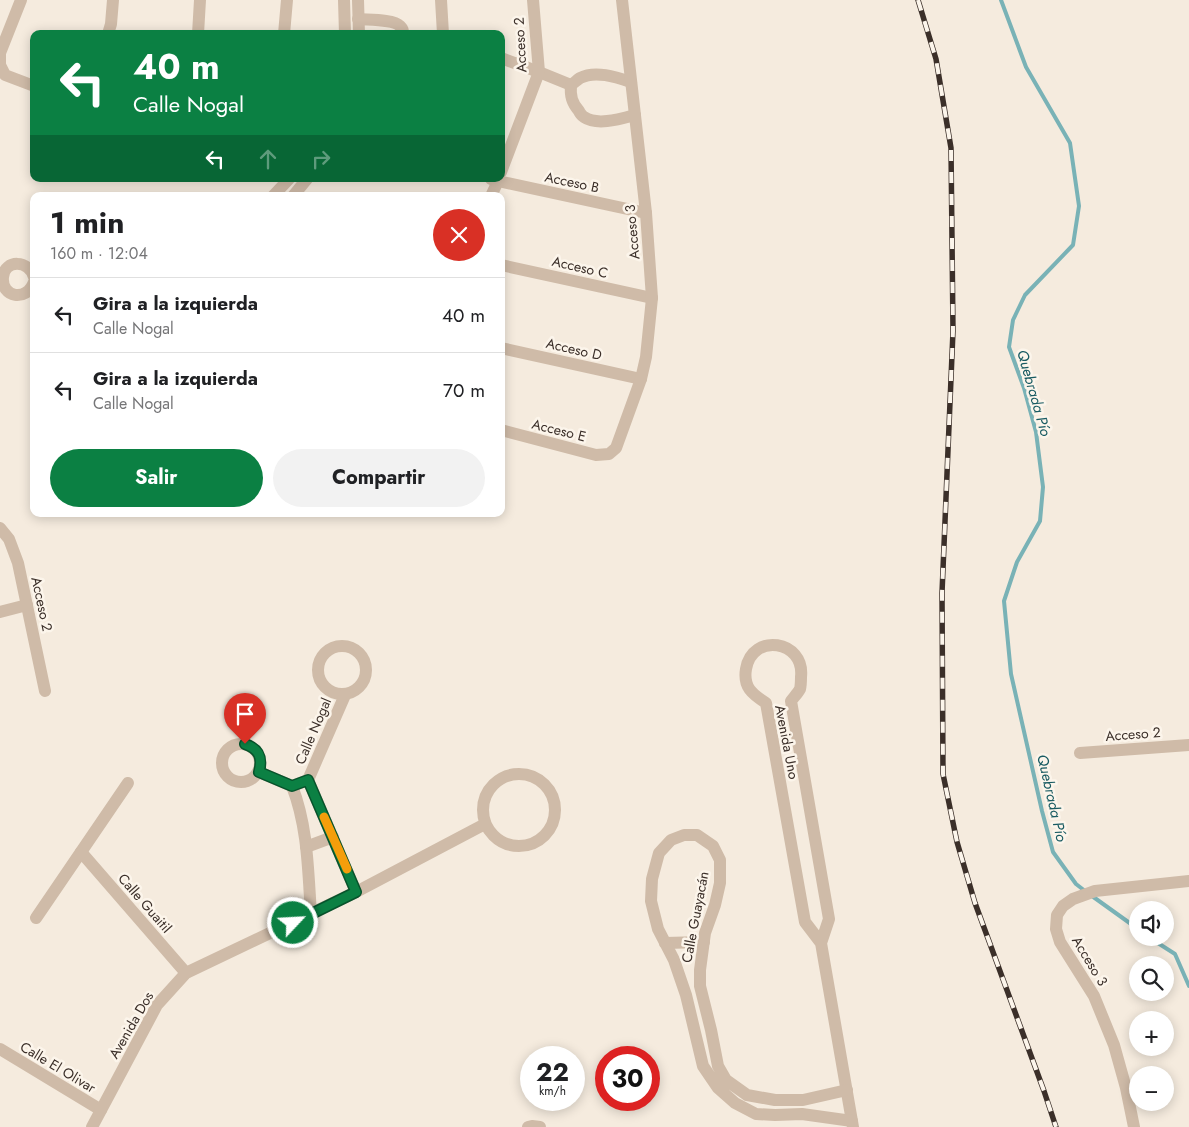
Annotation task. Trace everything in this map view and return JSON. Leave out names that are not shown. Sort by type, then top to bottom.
[{"type":"street","points":[[21,0],[0,53],[0,66],[5,75],[30,84]]},
{"type":"street","points":[[109,30],[113,0]]},
{"type":"street","points":[[198,30],[200,0]]},
{"type":"street","points":[[284,30],[286,0]]},
{"type":"street","points":[[344,0],[345,30]]},
{"type":"street","points":[[358,0],[359,30]]},
{"type":"street","points":[[441,0],[443,30]]},
{"type":"street","name":"Acceso 2","points":[[505,158],[539,72],[533,0]]},
{"type":"street","name":"Acceso 3","points":[[609,454],[616,448],[641,380],[646,357],[652,298],[646,213],[622,0]]},
{"type":"street","points":[[358,19],[388,21],[401,26],[403,30]]},
{"type":"street","points":[[505,59],[571,85]]},
{"type":"street","points":[[631,82],[593,74],[581,77],[571,85],[570,94],[574,106],[583,117],[595,121],[617,120],[634,115]]},
{"type":"street","name":"Acceso B","points":[[505,180],[646,213]]},
{"type":"street","points":[[277,192],[286,182]]},
{"type":"street","points":[[296,192],[305,182]]},
{"type":"street","points":[[30,269],[26,265],[16,264],[7,269],[2,276],[4,293],[23,294],[30,290]]},
{"type":"street","name":"Acceso C","points":[[505,266],[652,298]]},
{"type":"street","name":"Acceso D","points":[[505,349],[641,380]]},
{"type":"street","name":"Acceso E","points":[[505,431],[596,455],[609,454]]},
{"type":"street","name":"Acceso 2","points":[[0,528],[9,539],[18,563],[45,691]]},
{"type":"street","points":[[0,612],[27,605]]},
{"type":"street","name":"Avenida Uno","points":[[822,943],[805,922],[766,703],[755,696],[747,686],[748,662],[753,654],[761,648],[772,644],[783,646],[791,651],[799,661],[802,674],[800,688],[791,701],[829,919],[822,943],[852,1124]]},
{"type":"street","name":"Calle Nogal","points":[[344,694],[308,780],[356,892]]},
{"type":"street","name":"Acceso 2","points":[[1080,753],[1189,745]]},
{"type":"street","points":[[259,772],[292,786],[298,803],[306,847],[311,914]]},
{"type":"street","points":[[519,773],[532,775],[543,782],[551,792],[555,814],[551,828],[543,837],[531,844],[519,847],[506,844],[492,835],[485,824],[482,812],[486,794],[493,783],[504,776],[519,773]]},
{"type":"street","name":"Calle Nogal","points":[[292,786],[308,780]]},
{"type":"street","points":[[36,918],[128,783]]},
{"type":"street","name":"Avenida Dos","points":[[92,1127],[157,1005],[186,973],[356,892],[485,824]]},
{"type":"street","name":"Calle Guayacán","points":[[846,1090],[803,1100],[775,1100],[747,1095],[726,1080],[718,1066],[700,986],[700,970],[705,933],[715,905],[720,883],[720,860],[713,846],[697,835],[684,835],[671,840],[658,853],[652,879],[651,901],[658,929],[674,960],[686,995],[703,1066],[718,1088],[735,1103],[756,1114],[802,1114],[852,1124]]},
{"type":"street","points":[[306,847],[333,837]]},
{"type":"street","name":"Calle Guaitil","points":[[81,852],[186,973]]},
{"type":"street","name":"Acceso 3","points":[[1134,1127],[1114,1045],[1094,996],[1060,942],[1056,929],[1057,916],[1063,906],[1073,899],[1095,891],[1189,880]]},
{"type":"street","points":[[666,943],[704,942]]},
{"type":"street","points":[[695,1033],[711,1030]]},
{"type":"street","name":"Calle El Olivar","points":[[0,1049],[100,1110]]},
{"type":"street","points":[[775,1100],[775,1115]]},
{"type":"street","points":[[528,1127],[540,1127]]},
{"type":"waterway","name":"Quebrada Pío","points":[[1001,0],[1026,67],[1070,143],[1079,206],[1073,245],[1025,295],[1013,320],[1009,347],[1024,388],[1036,432],[1043,487],[1040,521],[1017,562],[1004,601],[1011,674],[1053,852],[1076,884],[1085,891]]},
{"type":"waterway","name":"Quebrada Pío","points":[[1092,896],[1129,923]]},
{"type":"waterway","name":"Quebrada Pío","points":[[1162,946],[1175,954],[1189,986]]},
{"type":"railway","points":[[918,0],[936,59],[951,148],[953,331],[942,593],[943,774],[957,842],[975,903],[1056,1127]]},
{"type":"slow traffic","points":[[324,817],[347,869]]},
{"type":"route","points":[[245,744],[256,750],[260,757],[259,772],[292,786],[308,780],[356,892],[293,923]]}]
